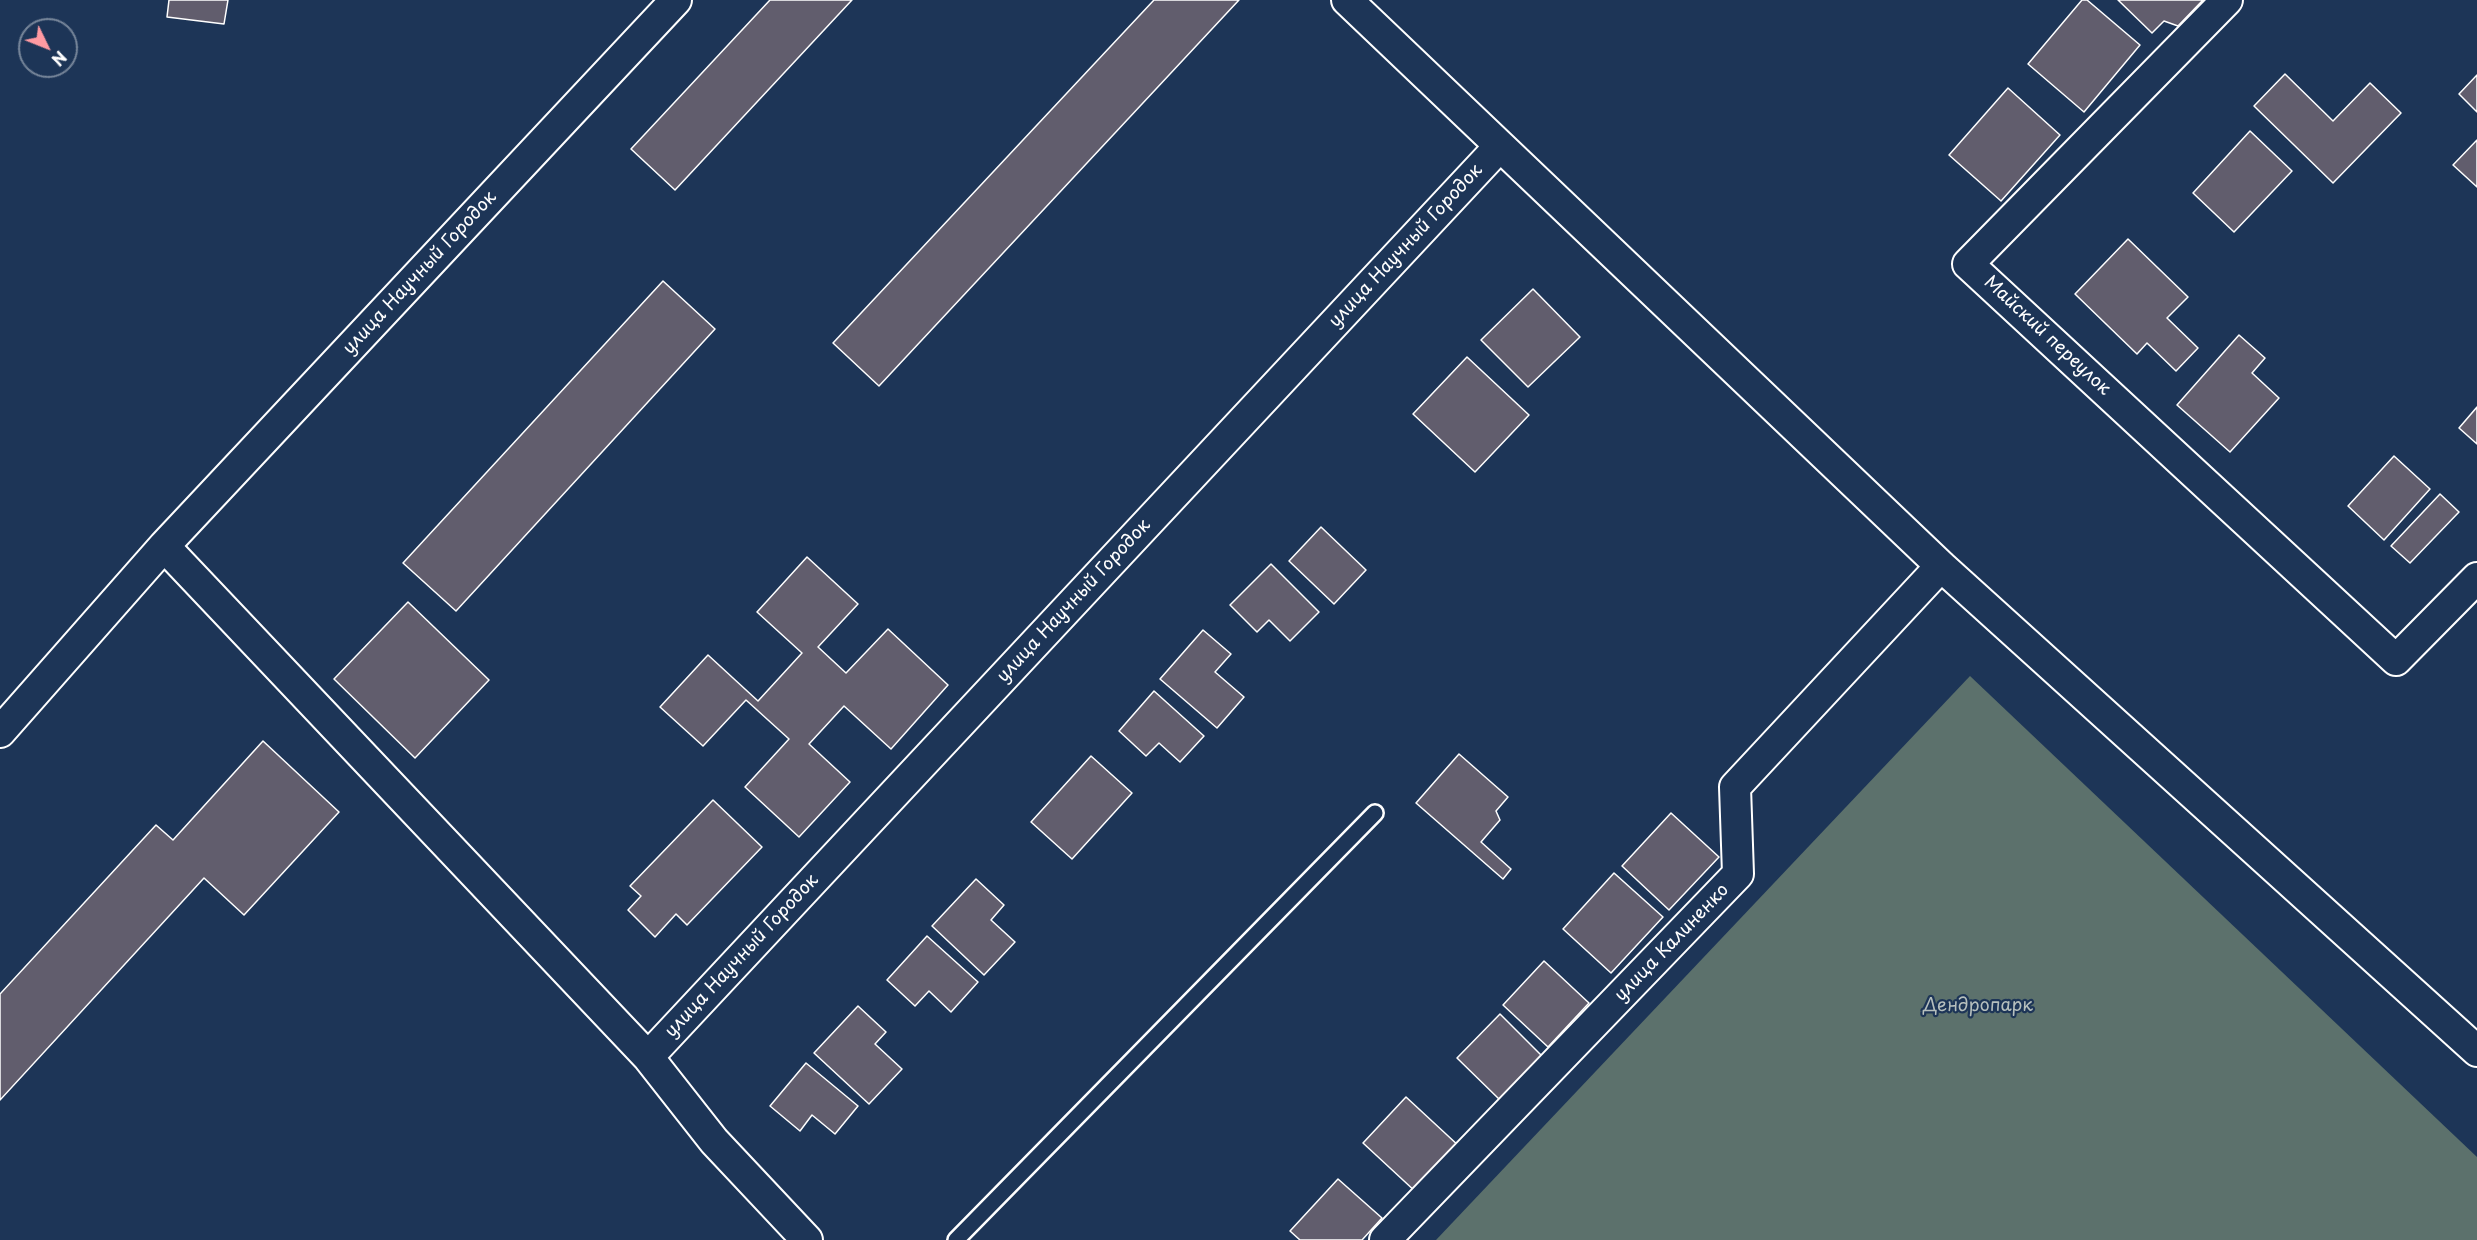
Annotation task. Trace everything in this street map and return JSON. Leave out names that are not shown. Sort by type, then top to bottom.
[{"type":"street","name":"улица Научный Городок","points":[[0,732],[164,546],[676,0]]},
{"type":"street","points":[[1347,0],[1941,566],[2477,1051]]},
{"type":"street","name":"Майский переулок","points":[[2227,0],[1968,264],[2396,660],[2477,578]]},
{"type":"street","name":"улица Научный Городок","points":[[648,1057],[1500,146]]},
{"type":"street","points":[[164,546],[648,1057],[714,1141],[807,1240]]},
{"type":"street","name":"улица Калиненко","points":[[1385,1240],[1738,874],[1735,787],[1941,566]]},
{"type":"lane","points":[[956,1240],[1375,813]]},
{"type":"green space","name":"Дендропарк","points":[[1970,676],[2477,1157],[2477,1240],[1436,1240]]},
{"type":"building","points":[[169,0],[228,0],[224,24],[167,17]]},
{"type":"building","points":[[770,0],[852,0],[675,190],[631,149]]},
{"type":"building","points":[[1154,0],[1239,0],[879,386],[833,343]]},
{"type":"building","points":[[2082,0],[2087,0],[2140,45],[2084,112],[2028,64]]},
{"type":"building","points":[[2118,0],[2203,0],[2178,26],[2164,21],[2152,33]]},
{"type":"building","points":[[2285,74],[2333,121],[2370,83],[2401,113],[2333,183],[2254,106]]},
{"type":"building","points":[[2477,75],[2477,112],[2459,94]]},
{"type":"building","points":[[2008,88],[2060,135],[2001,201],[1949,155]]},
{"type":"building","points":[[2250,131],[2292,171],[2234,232],[2193,193]]},
{"type":"building","points":[[2477,140],[2477,187],[2453,165]]},
{"type":"building","points":[[2128,239],[2188,297],[2167,318],[2198,348],[2176,371],[2147,343],[2137,354],[2075,294]]},
{"type":"building","points":[[663,281],[715,329],[456,611],[403,563]]},
{"type":"building","points":[[1533,289],[1580,337],[1528,387],[1481,340]]},
{"type":"building","points":[[2239,335],[2265,358],[2252,373],[2279,398],[2230,452],[2177,405]]},
{"type":"building","points":[[1467,357],[1529,415],[1475,472],[1413,414]]},
{"type":"building","points":[[2477,407],[2477,444],[2459,428]]},
{"type":"building","points":[[2394,456],[2430,489],[2384,540],[2348,506]]},
{"type":"building","points":[[2440,494],[2459,512],[2410,563],[2391,546]]},
{"type":"building","points":[[1321,527],[1366,570],[1334,604],[1289,561]]},
{"type":"building","points":[[807,557],[858,604],[818,647],[846,673],[888,629],[948,685],[891,749],[844,706],[809,744],[850,782],[799,837],[745,787],[789,739],[746,700],[703,746],[660,707],[708,655],[758,701],[802,653],[757,612]]},
{"type":"building","points":[[1271,564],[1319,612],[1290,641],[1269,620],[1257,632],[1230,605]]},
{"type":"building","points":[[408,602],[489,680],[415,758],[334,679]]},
{"type":"building","points":[[1203,630],[1231,654],[1215,672],[1244,697],[1217,728],[1160,679]]},
{"type":"building","points":[[1154,691],[1204,736],[1180,762],[1159,743],[1146,756],[1119,731]]},
{"type":"building","points":[[263,741],[339,812],[244,915],[204,878],[0,1100],[0,994],[156,825],[173,840]]},
{"type":"building","points":[[1459,754],[1508,797],[1496,811],[1500,820],[1481,842],[1511,869],[1503,879],[1416,803]]},
{"type":"building","points":[[1091,756],[1132,793],[1072,859],[1031,822]]},
{"type":"building","points":[[713,800],[762,847],[687,925],[676,914],[655,937],[628,910],[641,896],[630,886]]},
{"type":"building","points":[[1671,813],[1719,857],[1669,910],[1622,866]]},
{"type":"building","points":[[1614,873],[1663,917],[1611,973],[1563,929]]},
{"type":"building","points":[[976,879],[1004,905],[991,920],[1015,942],[984,975],[932,926]]},
{"type":"building","points":[[927,936],[978,982],[951,1012],[929,991],[915,1006],[887,980]]},
{"type":"building","points":[[1544,961],[1589,1003],[1548,1047],[1503,1005]]},
{"type":"building","points":[[858,1006],[886,1032],[875,1044],[902,1069],[869,1104],[814,1053]]},
{"type":"building","points":[[1500,1014],[1542,1056],[1500,1100],[1457,1058]]},
{"type":"building","points":[[806,1063],[858,1106],[835,1134],[812,1115],[800,1131],[770,1106]]},
{"type":"building","points":[[1406,1097],[1460,1147],[1417,1193],[1363,1143]]},
{"type":"building","points":[[1338,1179],[1382,1218],[1362,1240],[1300,1240],[1290,1231]]}]
